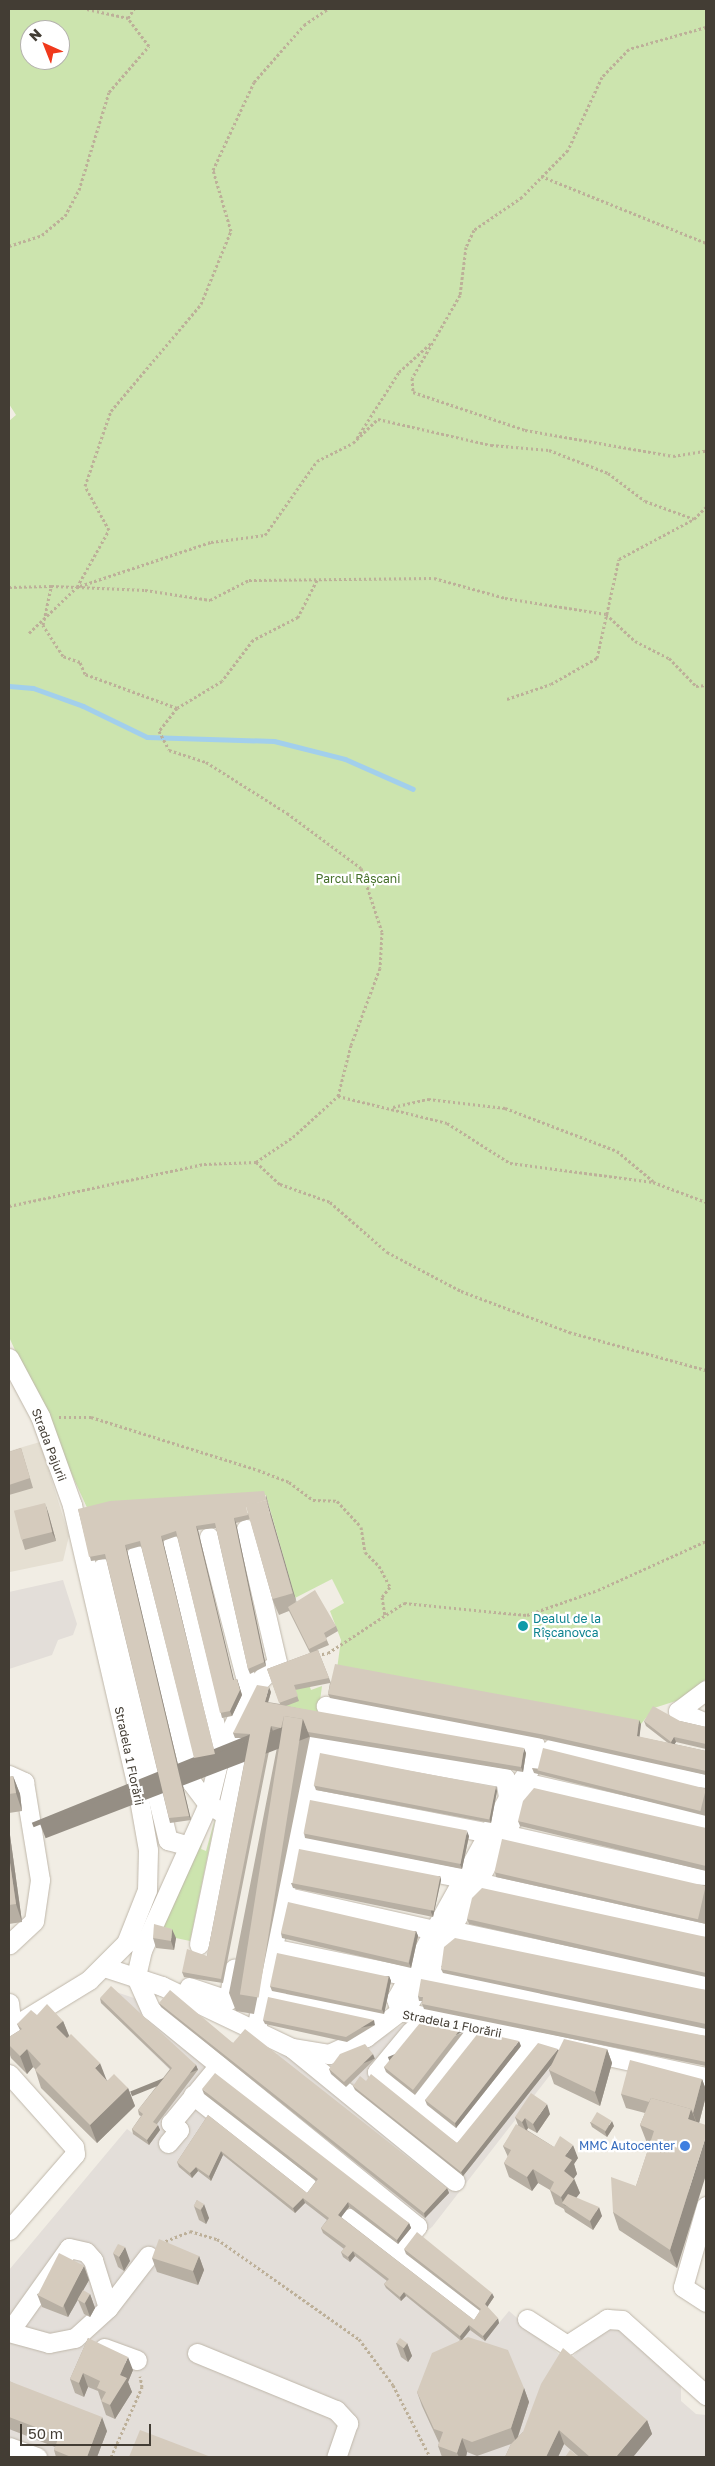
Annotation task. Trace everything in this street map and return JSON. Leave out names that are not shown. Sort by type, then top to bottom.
[{"type":"street","name":"Strada Pajurii","points":[[9,1358],[40,1416],[79,1536]]},
{"type":"street","points":[[246,1529],[278,1662],[249,1692],[221,1751],[208,1804],[186,1846],[142,1950],[138,1971],[151,2010],[417,2226],[396,2254]]},
{"type":"street","name":"Stradela 1 Florării","points":[[10,2028],[104,1967],[126,1943],[148,1890],[148,1850],[136,1782],[79,1536]]},
{"type":"street","points":[[209,1537],[249,1692]]},
{"type":"street","points":[[172,1545],[221,1751]]},
{"type":"street","points":[[136,1555],[192,1783],[208,1804],[226,1815]]},
{"type":"street","points":[[102,1568],[168,1840],[186,1846]]},
{"type":"street","points":[[706,1690],[678,1711],[706,1723]]},
{"type":"street","points":[[326,1706],[535,1745],[528,1771],[508,1798],[496,1833]]},
{"type":"street","points":[[256,2029],[315,1744],[505,1778],[508,1798]]},
{"type":"street","points":[[199,1944],[242,1746]]},
{"type":"street","points":[[552,1748],[706,1784]]},
{"type":"street","points":[[9,1775],[24,1782],[40,1880],[34,1921],[9,1944]]},
{"type":"street","points":[[402,2012],[396,1998],[417,1974],[496,1833],[532,1784],[706,1824]]},
{"type":"street","points":[[304,1796],[496,1833],[706,1880]]},
{"type":"street","points":[[294,1844],[470,1880],[706,1933]]},
{"type":"street","points":[[283,1896],[706,1985]]},
{"type":"street","points":[[272,1948],[417,1974],[706,2033]]},
{"type":"street","points":[[138,1971],[228,2000],[238,1952]]},
{"type":"street","name":"Stradela 1 Florării","points":[[104,1967],[138,1971],[292,2048],[329,2054],[366,2037],[402,2012],[706,2077]]},
{"type":"street","points":[[262,1994],[374,2017]]},
{"type":"street","points":[[9,2003],[10,2028]]},
{"type":"street","points":[[416,2104],[475,2028]]},
{"type":"street","points":[[347,2094],[361,2077],[377,2072],[410,2031]]},
{"type":"street","points":[[377,2072],[457,2137],[534,2041]]},
{"type":"street","points":[[292,2048],[455,2181]]},
{"type":"street","points":[[168,2143],[180,2130],[171,2122],[219,2065]]},
{"type":"street","points":[[9,2074],[74,2147],[75,2154],[9,2230]]},
{"type":"street","points":[[194,2095],[307,2186]]},
{"type":"street","points":[[706,2206],[683,2287],[706,2302]]},
{"type":"street","points":[[350,2218],[472,2315]]},
{"type":"street","points":[[108,2308],[93,2260],[86,2252],[69,2248],[9,2332],[49,2343],[75,2338],[137,2360]]},
{"type":"street","points":[[75,2338],[108,2308],[148,2256]]},
{"type":"street","points":[[527,2320],[567,2345],[607,2319],[622,2320],[706,2394]]},
{"type":"street","points":[[197,2353],[336,2410],[348,2423],[336,2457]]},
{"type":"street","points":[[9,2446],[36,2457]]},
{"type":"path","points":[[9,246],[42,235],[65,216],[79,190],[109,92],[149,46],[128,18],[87,9]]},
{"type":"path","points":[[128,18],[134,9]]},
{"type":"path","points":[[29,633],[43,624],[77,587],[109,530],[84,486],[111,411],[201,304],[231,231],[213,170],[254,82],[304,25],[328,9]]},
{"type":"path","points":[[706,27],[629,49],[602,77],[568,150],[522,197],[474,230],[466,247],[460,295],[412,378],[413,392],[525,430],[673,456],[706,451]]},
{"type":"path","points":[[541,176],[706,243]]},
{"type":"path","points":[[353,443],[399,372],[433,341]]},
{"type":"path","points":[[77,587],[211,542],[265,535],[316,460],[353,443],[378,419],[491,446],[549,450],[608,473],[645,501],[694,519]]},
{"type":"path","points":[[507,699],[551,684],[597,658],[619,559],[694,519],[706,507]]},
{"type":"path","points":[[9,588],[77,587],[210,600],[249,580],[434,578],[505,598],[606,614],[635,640],[669,658],[696,686],[706,685]]},
{"type":"path","points":[[9,1206],[204,1164],[256,1162],[293,1137],[338,1096],[351,1045],[380,968],[382,932],[361,868],[287,813],[206,762],[169,750],[159,731],[177,708],[222,680],[252,640],[298,617],[317,580]]},
{"type":"path","points":[[51,586],[43,624],[63,656],[80,662],[85,674],[177,708]]},
{"type":"path","points":[[338,1096],[392,1107],[448,1123],[510,1163],[654,1182],[706,1202]]},
{"type":"path","points":[[392,1107],[428,1099],[505,1108],[577,1132],[617,1152],[654,1182]]},
{"type":"path","points":[[256,1162],[280,1184],[330,1202],[387,1252],[461,1291],[569,1332],[706,1370]]},
{"type":"path","points":[[40,1416],[91,1417],[273,1476],[313,1500],[337,1501],[361,1527],[364,1552],[379,1566],[390,1587],[382,1597],[385,1614]]},
{"type":"path","points":[[311,1656],[328,1652],[385,1614],[404,1604],[527,1615],[598,1590],[706,1540]]},
{"type":"path","points":[[148,2256],[163,2240],[190,2231],[204,2232],[245,2255],[375,2355],[430,2457]]},
{"type":"path","points":[[111,2457],[142,2387],[137,2360]]},
{"type":"shaded area","points":[[40,1442],[69,1536],[63,1561],[10,1572],[9,1592],[9,1451]]},
{"type":"shaded area","points":[[63,1580],[77,1624],[73,1635],[58,1640],[52,1655],[9,1669],[9,1592]]},
{"type":"shaded area","points":[[113,1991],[161,2007],[235,2048],[327,2061],[349,2058],[407,2022],[571,2048],[432,2227],[419,2237],[494,2297],[486,2309],[499,2323],[509,2311],[568,2362],[592,2335],[618,2325],[668,2368],[681,2387],[681,2401],[696,2414],[706,2415],[706,2457],[9,2457],[9,2270],[127,2129],[134,2134],[144,2119],[139,2115],[173,2073],[101,2003]]},
{"type":"green space","name":"Parcul Râșcani","points":[[9,9],[706,9],[706,1679],[679,1700],[654,1708],[641,1724],[337,1669],[341,1640],[330,1611],[344,1603],[332,1579],[295,1598],[266,1495],[89,1512],[9,1337],[9,421],[16,415],[9,404]]},
{"type":"green space","points":[[309,1684],[311,1690],[322,1686],[318,1716],[281,1708],[295,1690]]},
{"type":"green space","points":[[216,1815],[190,1941],[157,1934],[206,1824],[201,1849],[206,1851]]},
{"type":"building","points":[[21,1448],[30,1478],[9,1485],[9,1452]]},
{"type":"building","points":[[264,1491],[270,1510],[266,1500],[246,1507],[248,1515],[234,1518],[264,1662],[248,1669],[215,1523],[196,1526],[233,1680],[237,1679],[240,1690],[230,1711],[220,1713],[176,1531],[161,1536],[215,1754],[194,1758],[140,1541],[125,1545],[189,1816],[169,1818],[105,1554],[89,1557],[78,1509],[110,1501]]},
{"type":"building","points":[[266,1500],[293,1593],[273,1599],[246,1506]]},
{"type":"building","points":[[45,1503],[52,1532],[21,1540],[14,1511]]},
{"type":"building","points":[[315,1590],[336,1626],[324,1633],[327,1640],[309,1649],[288,1607]]},
{"type":"building","points":[[318,1650],[329,1678],[294,1685],[298,1696],[279,1703],[267,1669]]},
{"type":"building","points":[[335,1664],[639,1720],[637,1736],[706,1751],[706,1771],[545,1735],[328,1694]]},
{"type":"building","points":[[257,1685],[269,1687],[265,1702],[524,1748],[521,1767],[308,1732],[303,1719],[284,1716],[281,1728],[271,1726],[221,1979],[182,1972],[187,1949],[207,1956],[250,1734],[233,1733]]},
{"type":"building","points":[[653,1706],[680,1721],[706,1727],[706,1744],[674,1737],[671,1742],[644,1721]]},
{"type":"building","points":[[284,1716],[303,1719],[259,1998],[240,1995]]},
{"type":"building","points":[[543,1748],[706,1789],[700,1811],[537,1770]]},
{"type":"building","points":[[320,1753],[496,1787],[489,1820],[314,1785]]},
{"type":"building","points":[[13,1776],[16,1793],[9,1794],[9,1777]]},
{"type":"building","points":[[534,1788],[706,1828],[706,1866],[518,1821],[523,1801]]},
{"type":"building","points":[[310,1800],[467,1831],[461,1864],[304,1833]]},
{"type":"building","points":[[502,1839],[706,1886],[698,1919],[494,1872]]},
{"type":"building","points":[[299,1849],[440,1876],[434,1911],[292,1883]]},
{"type":"building","points":[[9,1856],[16,1904],[9,1905]]},
{"type":"building","points":[[482,1888],[706,1937],[706,1973],[467,1919],[472,1898]]},
{"type":"building","points":[[288,1902],[416,1931],[408,1963],[281,1933]]},
{"type":"building","points":[[154,1924],[172,1929],[171,1941],[153,1938]]},
{"type":"building","points":[[455,1938],[706,1990],[706,2024],[441,1969],[444,1947]]},
{"type":"building","points":[[277,1953],[389,1977],[381,2010],[270,1986]]},
{"type":"building","points":[[421,1979],[706,2036],[706,2062],[422,2004],[423,1997],[418,1996]]},
{"type":"building","points":[[111,1986],[196,2065],[153,2122],[158,2125],[147,2140],[132,2129],[143,2114],[138,2110],[172,2068],[100,1998]]},
{"type":"building","points":[[170,1990],[233,2043],[245,2029],[447,2188],[424,2213],[159,2003]]},
{"type":"building","points":[[268,1997],[374,2020],[346,2037],[263,2020]]},
{"type":"building","points":[[47,2004],[63,2021],[56,2027],[67,2038],[71,2034],[100,2063],[95,2068],[107,2081],[114,2074],[128,2088],[90,2125],[35,2070],[41,2064],[27,2049],[20,2056],[9,2045],[9,2037],[22,2029],[17,2024],[31,2010],[37,2015]]},
{"type":"building","points":[[424,2018],[462,2027],[413,2090],[384,2067]]},
{"type":"building","points":[[479,2032],[519,2041],[455,2123],[425,2100]]},
{"type":"building","points":[[564,2039],[607,2049],[595,2092],[549,2070]]},
{"type":"building","points":[[538,2043],[558,2049],[461,2172],[353,2086],[360,2076],[366,2081],[371,2074],[457,2143]]},
{"type":"building","points":[[365,2044],[373,2054],[344,2082],[329,2069],[340,2054]]},
{"type":"building","points":[[630,2060],[702,2079],[693,2113],[691,2109],[651,2098],[649,2102],[621,2094]]},
{"type":"building","points":[[215,2073],[409,2223],[397,2240],[348,2202],[338,2215],[474,2320],[481,2309],[404,2249],[417,2232],[492,2293],[485,2304],[498,2318],[483,2336],[469,2325],[460,2336],[404,2292],[400,2297],[384,2284],[389,2279],[353,2251],[348,2257],[341,2252],[346,2246],[321,2228],[329,2218],[303,2198],[293,2208],[221,2151],[209,2176],[196,2167],[190,2173],[177,2162],[208,2115],[307,2193],[318,2179],[202,2089]]},
{"type":"building","points":[[531,2093],[547,2104],[533,2124],[525,2118],[522,2122],[515,2117]]},
{"type":"building","points":[[651,2098],[691,2109],[688,2119],[706,2125],[706,2136],[670,2250],[613,2212],[611,2177],[636,2186],[654,2131],[640,2125]]},
{"type":"building","points":[[597,2112],[612,2121],[605,2131],[591,2122]]},
{"type":"building","points":[[516,2124],[554,2147],[560,2136],[573,2145],[565,2156],[572,2160],[564,2171],[574,2179],[561,2197],[550,2190],[554,2182],[533,2169],[527,2177],[504,2163],[511,2150],[503,2146]]},
{"type":"building","points":[[568,2194],[599,2207],[590,2221],[562,2203]]},
{"type":"building","points":[[197,2200],[204,2204],[200,2210],[194,2206]]},
{"type":"building","points":[[159,2239],[199,2256],[193,2271],[152,2258]]},
{"type":"building","points":[[118,2244],[125,2247],[119,2257],[113,2253]]},
{"type":"building","points":[[59,2253],[84,2266],[63,2308],[38,2295]]},
{"type":"building","points":[[83,2290],[90,2294],[84,2304],[78,2300]]},
{"type":"building","points":[[468,2337],[508,2350],[524,2388],[511,2428],[472,2442],[462,2438],[457,2453],[438,2446],[443,2432],[434,2429],[417,2392],[432,2353]]},
{"type":"building","points":[[88,2338],[128,2357],[120,2375],[127,2378],[110,2405],[101,2401],[106,2392],[97,2388],[100,2381],[83,2373],[79,2383],[70,2379]]},
{"type":"building","points":[[400,2338],[407,2343],[404,2348],[396,2343]]},
{"type":"building","points":[[563,2348],[647,2420],[616,2457],[590,2457],[559,2430],[546,2457],[505,2457],[511,2444],[523,2432],[541,2384]]},
{"type":"building","points":[[9,2381],[102,2417],[87,2457],[71,2457],[54,2450],[59,2436],[9,2417]]},
{"type":"building","points":[[140,2430],[211,2457],[129,2457]]},
{"type":"building","points":[[570,2450],[579,2457],[565,2457]]},
{"type":"waterway","points":[[9,686],[33,688],[83,706],[147,737],[274,741],[345,759],[413,789]]},
{"type":"place","name":"Dealul de la Rîșcanovca","points":[[523,1626]]},
{"type":"place","name":"MMC Autocenter","points":[[685,2146]]}]
